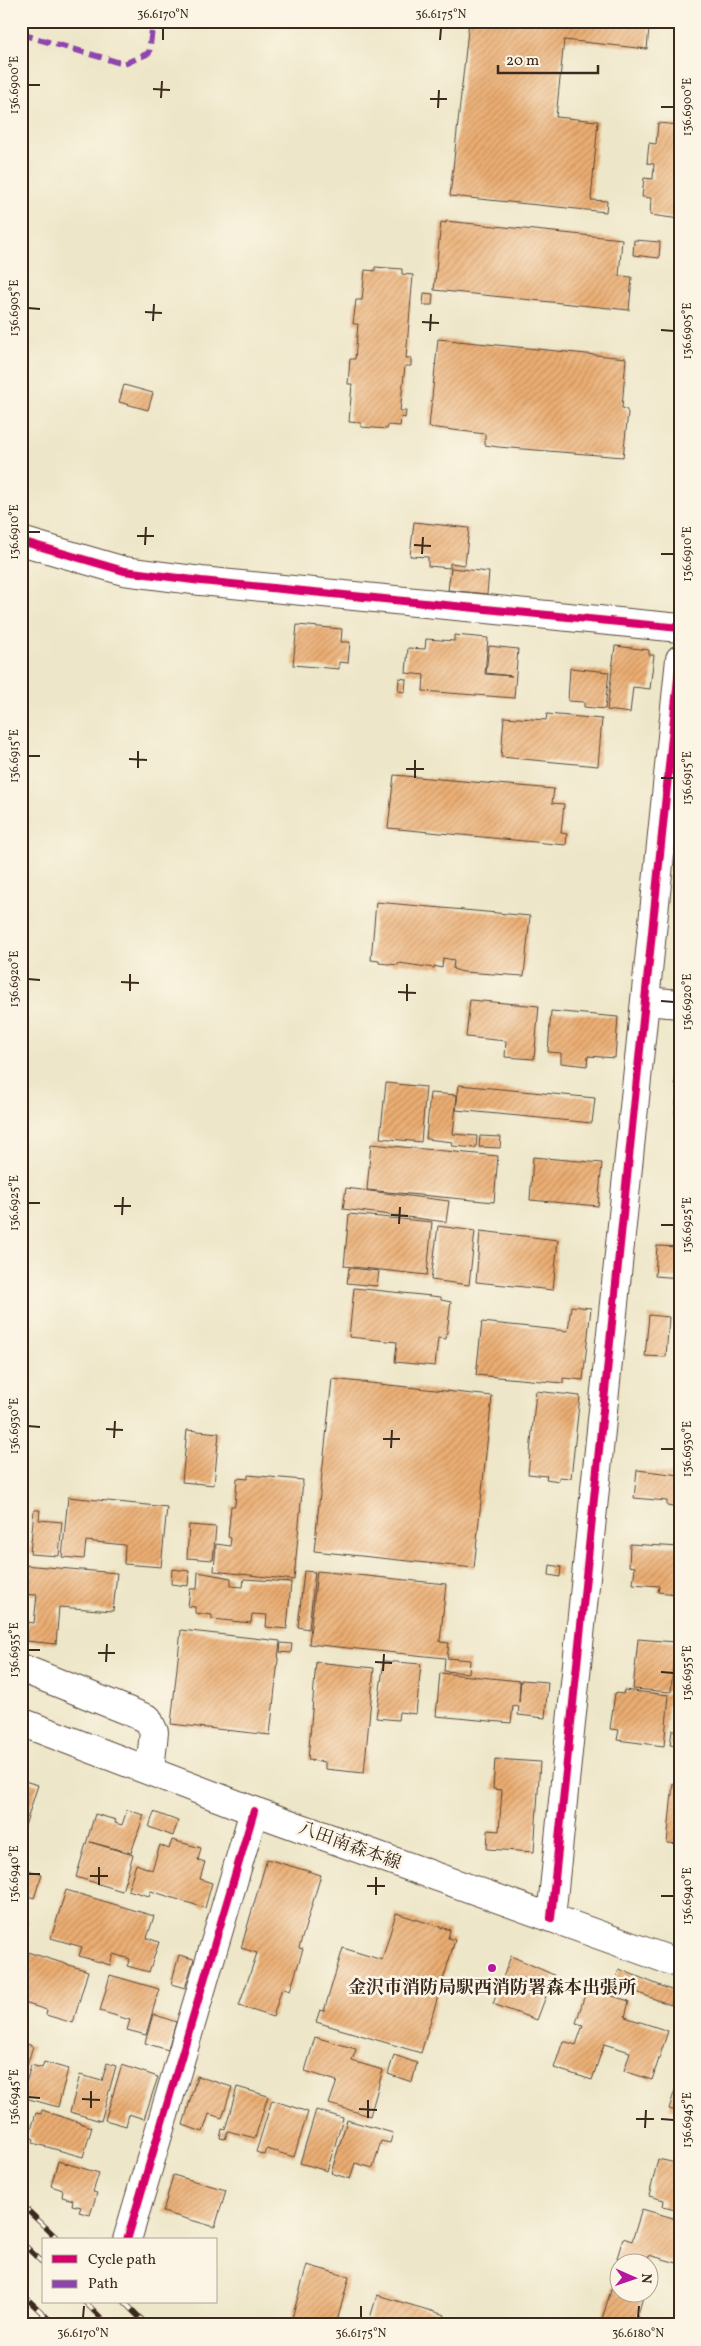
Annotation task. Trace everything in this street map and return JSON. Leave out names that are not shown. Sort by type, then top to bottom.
[{"type":"street","points":[[21,542],[124,571],[201,581],[680,628]]},
{"type":"street","points":[[551,1918],[680,659]]},
{"type":"street","points":[[646,1001],[680,1004]]},
{"type":"street","points":[[21,1668],[148,1719],[154,1732],[150,1770]]},
{"type":"street","name":"八田南森本線","points":[[21,1722],[254,1811],[680,1964]]},
{"type":"street","points":[[128,2238],[254,1811]]},
{"type":"building","points":[[469,21],[664,21],[663,30],[649,28],[647,49],[564,40],[556,117],[598,121],[591,200],[607,201],[606,212],[450,196]]},
{"type":"building","points":[[658,123],[680,125],[680,219],[650,215],[651,198],[642,197],[644,178],[653,179],[654,164],[647,163],[649,143],[656,144]]},
{"type":"building","points":[[446,221],[622,239],[619,276],[632,277],[629,310],[434,290],[441,222],[446,223]]},
{"type":"building","points":[[634,240],[660,242],[659,258],[633,255]]},
{"type":"building","points":[[375,267],[402,269],[402,274],[413,275],[406,358],[411,358],[411,366],[405,366],[400,411],[406,411],[405,418],[401,417],[400,426],[388,425],[387,429],[361,427],[361,423],[349,422],[352,384],[348,384],[350,359],[355,359],[358,324],[353,324],[356,300],[362,300],[365,270],[375,271]]},
{"type":"building","points":[[424,293],[433,294],[432,305],[423,305]]},
{"type":"building","points":[[438,339],[626,358],[622,408],[626,409],[628,413],[623,457],[485,445],[485,434],[429,427]]},
{"type":"building","points":[[124,385],[153,393],[148,410],[119,402]]},
{"type":"building","points":[[414,522],[469,528],[465,565],[450,563],[450,568],[428,566],[428,557],[410,556]]},
{"type":"building","points":[[451,568],[489,572],[487,594],[448,590]]},
{"type":"building","points":[[297,625],[342,629],[341,642],[350,642],[348,663],[339,662],[339,669],[293,665]]},
{"type":"building","points":[[454,635],[488,638],[485,674],[512,676],[486,673],[489,646],[518,649],[514,698],[423,691],[424,675],[406,673],[408,648],[425,649],[426,639],[454,641]]},
{"type":"building","points":[[615,646],[649,650],[649,655],[654,655],[650,689],[633,687],[630,713],[607,710]]},
{"type":"building","points":[[570,668],[609,672],[605,709],[584,707],[584,702],[568,701]]},
{"type":"building","points":[[399,678],[406,679],[405,692],[398,691]]},
{"type":"building","points":[[547,714],[602,719],[598,766],[501,757],[504,717],[546,720]]},
{"type":"building","points":[[394,775],[554,789],[552,803],[564,804],[561,833],[567,834],[566,845],[388,828]]},
{"type":"building","points":[[376,902],[530,916],[524,976],[463,972],[453,969],[454,960],[443,958],[442,968],[399,963],[398,965],[379,963],[379,961],[371,960]]},
{"type":"building","points":[[470,1000],[539,1006],[534,1059],[505,1057],[506,1041],[466,1037]]},
{"type":"building","points":[[551,1011],[618,1017],[615,1058],[588,1056],[587,1066],[561,1063],[561,1053],[548,1052]]},
{"type":"building","points":[[678,1049],[680,1049],[680,1084],[675,1084]]},
{"type":"building","points":[[386,1083],[426,1087],[421,1142],[380,1138]]},
{"type":"building","points":[[459,1085],[595,1098],[592,1123],[456,1110]]},
{"type":"building","points":[[430,1093],[457,1095],[453,1134],[477,1136],[476,1148],[452,1146],[453,1142],[426,1139]]},
{"type":"building","points":[[677,1094],[680,1095],[680,1115],[675,1114]]},
{"type":"building","points":[[678,1121],[680,1121],[680,1146],[676,1145]]},
{"type":"building","points":[[480,1136],[501,1137],[500,1148],[479,1147]]},
{"type":"building","points":[[371,1144],[498,1156],[494,1202],[367,1190]]},
{"type":"building","points":[[533,1157],[602,1163],[598,1206],[530,1200]]},
{"type":"building","points":[[346,1188],[449,1201],[446,1222],[343,1209]]},
{"type":"building","points":[[349,1214],[432,1222],[427,1275],[344,1266]]},
{"type":"building","points":[[438,1226],[475,1231],[469,1285],[431,1280]]},
{"type":"building","points":[[480,1231],[558,1240],[553,1290],[476,1282]]},
{"type":"building","points":[[657,1246],[680,1247],[680,1278],[655,1276]]},
{"type":"building","points":[[21,1263],[25,1264],[23,1297],[21,1297]]},
{"type":"building","points":[[349,1268],[379,1271],[377,1286],[347,1283]]},
{"type":"building","points":[[354,1288],[441,1297],[441,1300],[451,1302],[446,1339],[438,1338],[435,1366],[395,1362],[397,1342],[349,1337]]},
{"type":"building","points":[[571,1306],[591,1308],[583,1380],[563,1378],[563,1383],[476,1375],[482,1322],[568,1331]]},
{"type":"building","points":[[649,1315],[669,1317],[666,1357],[645,1356]]},
{"type":"building","points":[[332,1379],[492,1396],[474,1568],[314,1551]]},
{"type":"building","points":[[536,1391],[580,1396],[571,1478],[559,1477],[559,1481],[546,1479],[547,1476],[528,1474]]},
{"type":"building","points":[[187,1430],[219,1433],[214,1485],[182,1482]]},
{"type":"building","points":[[637,1470],[680,1475],[680,1508],[667,1506],[667,1501],[634,1498]]},
{"type":"building","points":[[248,1475],[303,1480],[294,1580],[214,1571],[216,1544],[230,1546],[231,1538],[228,1537],[231,1506],[235,1506],[237,1478],[248,1479]]},
{"type":"building","points":[[68,1497],[167,1507],[161,1567],[124,1564],[125,1545],[86,1541],[84,1559],[62,1557]]},
{"type":"building","points":[[34,1510],[40,1510],[39,1520],[62,1522],[59,1556],[30,1554]]},
{"type":"building","points":[[678,1512],[680,1512],[680,1528],[677,1528]]},
{"type":"building","points":[[189,1525],[216,1527],[213,1560],[187,1558]]},
{"type":"building","points":[[630,1544],[680,1547],[677,1594],[658,1592],[659,1586],[633,1584],[635,1567],[629,1566]]},
{"type":"building","points":[[23,1565],[117,1573],[113,1611],[59,1607],[56,1644],[26,1641],[27,1622],[34,1623],[37,1595],[21,1594]]},
{"type":"building","points":[[550,1565],[561,1567],[560,1577],[549,1575]]},
{"type":"building","points":[[172,1569],[189,1571],[188,1586],[171,1584]]},
{"type":"building","points":[[304,1571],[315,1572],[309,1629],[298,1627]]},
{"type":"building","points":[[317,1571],[446,1584],[440,1642],[449,1643],[447,1658],[470,1660],[469,1673],[444,1671],[445,1658],[309,1644]]},
{"type":"building","points":[[198,1572],[231,1578],[231,1586],[243,1587],[244,1579],[291,1582],[287,1629],[266,1627],[267,1615],[252,1614],[251,1623],[212,1619],[212,1615],[195,1613],[195,1607],[188,1606],[190,1589],[197,1589]]},
{"type":"building","points":[[181,1630],[280,1641],[270,1735],[171,1724]]},
{"type":"building","points":[[638,1639],[675,1642],[671,1692],[633,1689]]},
{"type":"building","points":[[281,1643],[292,1644],[291,1653],[280,1652]]},
{"type":"building","points":[[384,1661],[421,1664],[416,1714],[399,1712],[398,1720],[376,1718]]},
{"type":"building","points":[[316,1662],[374,1668],[364,1773],[325,1769],[325,1762],[308,1760]]},
{"type":"building","points":[[440,1673],[520,1681],[519,1702],[521,1680],[548,1682],[545,1718],[518,1715],[519,1707],[513,1706],[511,1723],[436,1716]]},
{"type":"building","points":[[624,1690],[669,1695],[664,1746],[617,1740],[619,1730],[610,1729],[615,1693],[623,1694]]},
{"type":"building","points":[[672,1730],[680,1730],[680,1746],[670,1745]]},
{"type":"building","points":[[495,1759],[540,1762],[534,1852],[487,1849],[488,1830],[499,1831],[502,1790],[493,1789]]},
{"type":"building","points":[[21,1780],[38,1785],[22,1835],[21,1835]]},
{"type":"building","points":[[673,1783],[680,1783],[680,1844],[667,1843]]},
{"type":"building","points":[[127,1810],[144,1815],[131,1853],[90,1842],[133,1855],[122,1891],[76,1877],[95,1814],[116,1820],[115,1823],[122,1825]]},
{"type":"building","points":[[154,1812],[178,1821],[173,1836],[149,1827]]},
{"type":"building","points":[[172,1840],[201,1848],[198,1860],[205,1862],[200,1879],[212,1883],[205,1908],[151,1891],[149,1896],[128,1890],[136,1864],[152,1870],[160,1845],[169,1849]]},
{"type":"building","points":[[267,1859],[321,1875],[299,1948],[303,1949],[290,1991],[282,1988],[273,2017],[239,2006],[257,1953],[241,1948]]},
{"type":"building","points":[[21,1868],[42,1874],[34,1898],[21,1894]]},
{"type":"building","points":[[66,1890],[154,1916],[147,1938],[159,1942],[149,1972],[127,1966],[130,1959],[113,1954],[110,1965],[79,1956],[82,1947],[51,1938]]},
{"type":"building","points":[[396,1913],[450,1930],[448,1938],[455,1940],[421,2053],[316,2022],[320,2010],[324,2011],[343,1948],[382,1960]]},
{"type":"building","points":[[21,1919],[28,1921],[22,1939],[21,1939]]},
{"type":"building","points":[[21,1950],[88,1971],[73,2023],[46,2015],[47,2010],[21,2002]]},
{"type":"building","points":[[179,1955],[194,1959],[185,1988],[171,1984]]},
{"type":"building","points":[[511,1956],[554,1975],[537,2020],[493,2004]]},
{"type":"building","points":[[619,1969],[676,1992],[671,2005],[614,1984]]},
{"type":"building","points":[[110,1975],[159,1989],[146,2035],[127,2030],[130,2020],[100,2011]]},
{"type":"building","points":[[587,1988],[629,2001],[625,2017],[668,2031],[652,2080],[624,2071],[630,2052],[604,2044],[592,2080],[554,2068],[563,2041],[576,2045],[583,2025],[576,2023]]},
{"type":"building","points":[[153,2014],[176,2022],[168,2050],[145,2043]]},
{"type":"building","points":[[315,2037],[356,2049],[352,2061],[383,2070],[370,2116],[329,2104],[337,2081],[305,2071]]},
{"type":"building","points":[[21,2042],[33,2046],[22,2082],[21,2082]]},
{"type":"building","points":[[394,2055],[417,2063],[412,2082],[388,2074]]},
{"type":"building","points":[[44,2062],[68,2069],[58,2107],[22,2097],[31,2065],[42,2068]]},
{"type":"building","points":[[107,2063],[116,2066],[101,2121],[70,2112],[80,2075],[102,2081]]},
{"type":"building","points":[[122,2065],[158,2077],[144,2119],[129,2114],[126,2126],[105,2120]]},
{"type":"building","points":[[680,2074],[680,2112],[669,2109]]},
{"type":"building","points":[[197,2076],[232,2087],[222,2118],[209,2114],[203,2132],[183,2125]]},
{"type":"building","points":[[237,2087],[268,2096],[255,2138],[228,2131],[225,2139],[220,2138],[222,2129],[225,2130]]},
{"type":"building","points":[[272,2100],[308,2112],[294,2157],[267,2149],[265,2155],[256,2152]]},
{"type":"building","points":[[42,2110],[92,2127],[83,2157],[33,2143],[34,2139],[29,2137],[36,2113],[41,2114]]},
{"type":"building","points":[[316,2110],[343,2118],[327,2171],[300,2163]]},
{"type":"building","points":[[347,2120],[393,2133],[390,2143],[381,2141],[373,2168],[355,2163],[350,2179],[331,2173]]},
{"type":"building","points":[[658,2159],[680,2164],[680,2211],[663,2207],[664,2200],[649,2196]]},
{"type":"building","points":[[58,2161],[99,2173],[93,2192],[97,2193],[90,2215],[79,2212],[81,2207],[72,2205],[73,2200],[62,2197],[63,2190],[51,2186]]},
{"type":"building","points":[[173,2175],[226,2190],[215,2227],[163,2212]]},
{"type":"building","points":[[642,2209],[680,2220],[680,2254],[677,2263],[658,2258],[658,2254],[618,2254],[623,2238],[632,2241]]},
{"type":"building","points":[[307,2265],[349,2277],[336,2325],[290,2325]]},
{"type":"building","points":[[377,2295],[445,2315],[443,2325],[368,2325]]},
{"type":"building","points":[[608,2300],[608,2304],[641,2304],[635,2325],[600,2325]]},
{"type":"railway","points":[[21,2204],[57,2238]]},
{"type":"railway","points":[[21,2242],[42,2262]]},
{"type":"railway","points":[[21,2293],[55,2325]]},
{"type":"railway","points":[[87,2304],[108,2325]]},
{"type":"railway","points":[[126,2304],[147,2325]]},
{"type":"marked path","points":[[21,34],[124,64],[149,53],[153,21]]},
{"type":"cycle path","points":[[21,541],[124,571],[201,581],[680,628]]},
{"type":"cycle path","points":[[551,1918],[680,659]]},
{"type":"cycle path","points":[[128,2238],[254,1811]]},
{"type":"place","name":"金沢市消防局駅西消防署森本出張所","points":[[492,1968]]}]
